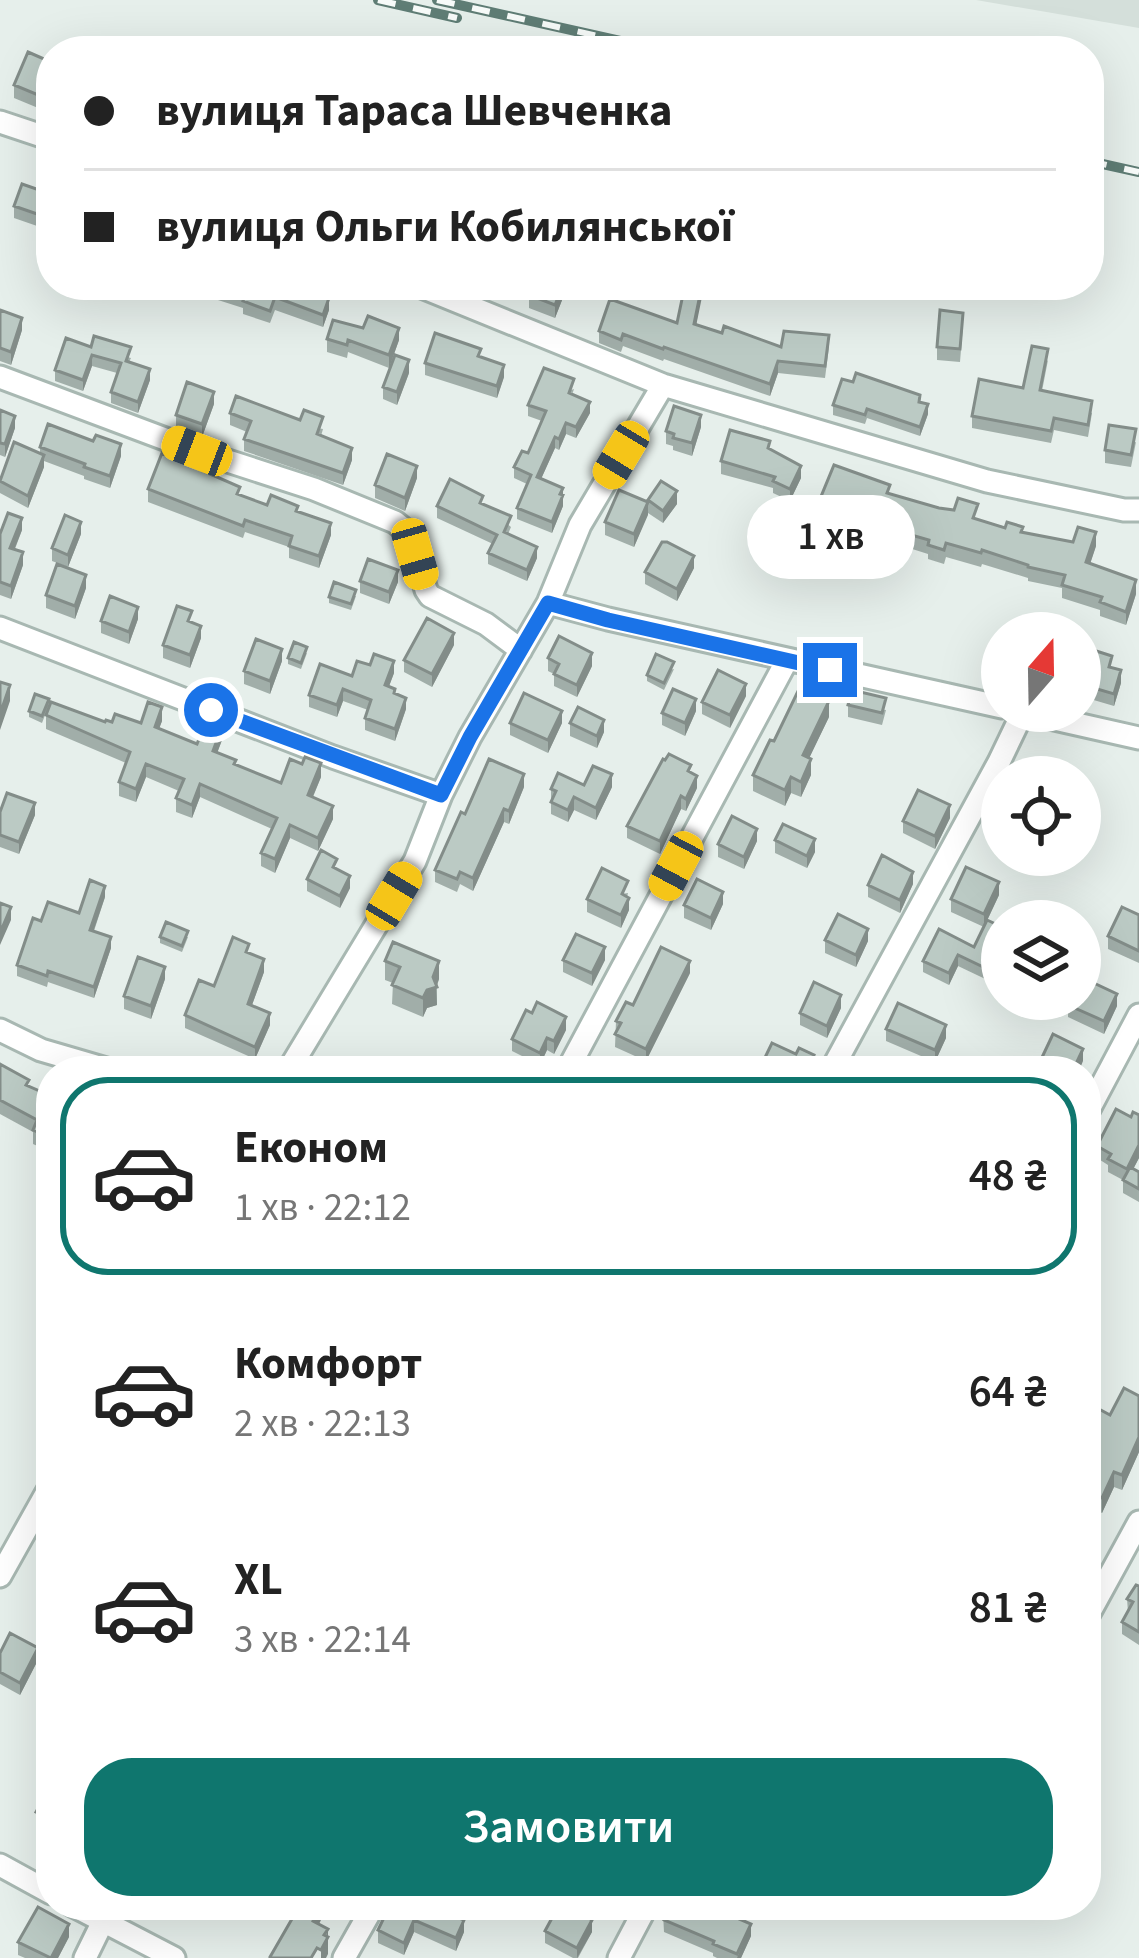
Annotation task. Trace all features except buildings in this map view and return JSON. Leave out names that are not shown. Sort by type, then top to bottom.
[{"type":"street","points":[[0,122],[36,134]]},
{"type":"street","points":[[454,300],[663,386],[987,481],[1139,510]]},
{"type":"street","points":[[0,377],[394,522],[411,535],[430,596],[487,624],[521,650]]},
{"type":"street","points":[[297,1056],[415,861],[441,795],[548,603],[580,525],[663,386]]},
{"type":"street","points":[[548,603],[981,702]]},
{"type":"street","points":[[0,628],[441,795]]},
{"type":"street","points":[[575,1056],[787,660]]},
{"type":"street","points":[[1101,729],[1139,738]]},
{"type":"street","points":[[839,1056],[1012,732]]},
{"type":"street","points":[[1101,1087],[1139,1015]]},
{"type":"street","points":[[0,1030],[61,1056]]},
{"type":"street","points":[[0,1576],[36,1512]]},
{"type":"street","points":[[1101,1592],[1139,1522]]},
{"type":"street","points":[[0,1865],[36,1885]]},
{"type":"street","points":[[85,1958],[104,1920]]},
{"type":"street","points":[[116,1920],[174,1958]]},
{"type":"street","points":[[344,1958],[366,1920]]},
{"type":"street","points":[[620,1958],[639,1920]]},
{"type":"shaded area","points":[[976,0],[1139,0],[1139,28]]},
{"type":"railway","points":[[378,0],[457,18]]},
{"type":"railway","points":[[437,0],[598,36]]},
{"type":"railway","points":[[1104,164],[1139,172]]},
{"type":"route","points":[[211,710],[441,795],[548,603],[830,670]]}]
